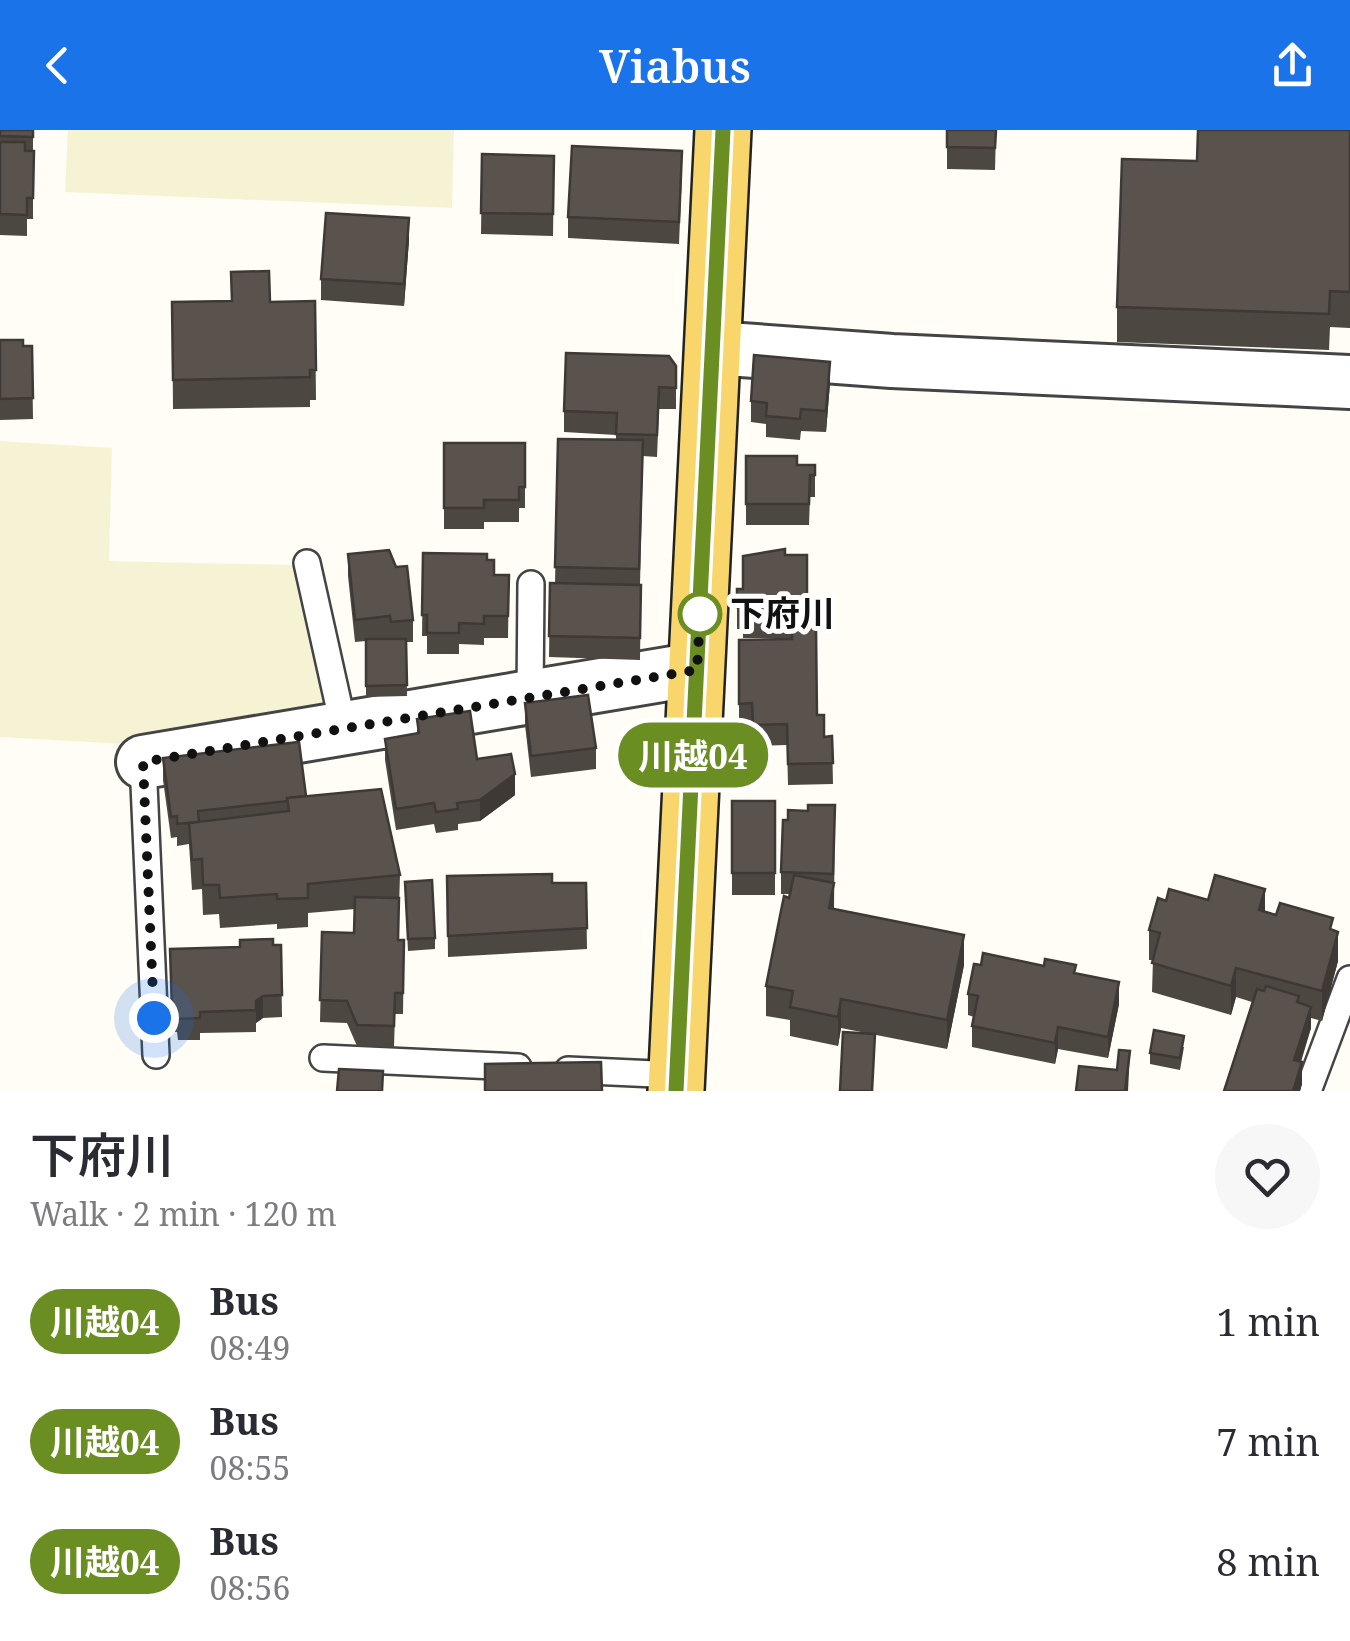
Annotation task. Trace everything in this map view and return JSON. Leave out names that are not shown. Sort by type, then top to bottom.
[{"type":"main road","points":[[677,1083],[724,130]]},
{"type":"street","points":[[714,348],[892,361],[1350,382]]},
{"type":"street","points":[[143,762],[697,670]]},
{"type":"lane","points":[[307,563],[344,729]]},
{"type":"lane","points":[[530,697],[531,584]]},
{"type":"lane","points":[[143,762],[156,1055]]},
{"type":"lane","points":[[1308,1091],[1350,979]]},
{"type":"lane","points":[[323,1058],[677,1083]]},
{"type":"shaded area","points":[[68,130],[454,130],[452,208],[65,192]]},
{"type":"shaded area","points":[[0,441],[112,448],[109,561],[295,565],[324,709],[141,745],[0,737]]},
{"type":"building","points":[[0,130],[33,130],[33,137],[0,136]]},
{"type":"building","points":[[947,130],[996,130],[995,148],[947,147]]},
{"type":"building","points":[[1198,130],[1350,130],[1350,292],[1330,291],[1329,314],[1117,307],[1122,159],[1197,161]]},
{"type":"building","points":[[0,142],[25,142],[25,151],[34,151],[33,198],[27,198],[27,215],[0,214]]},
{"type":"building","points":[[572,146],[682,151],[679,222],[568,217]]},
{"type":"building","points":[[482,154],[554,156],[553,214],[481,213]]},
{"type":"building","points":[[326,213],[409,218],[404,284],[321,279]]},
{"type":"building","points":[[269,271],[270,302],[315,301],[316,370],[310,370],[310,377],[173,380],[172,302],[232,301],[231,272]]},
{"type":"building","points":[[0,340],[23,340],[23,346],[32,346],[33,398],[0,399]]},
{"type":"building","points":[[566,353],[669,356],[676,366],[676,388],[659,387],[657,435],[616,434],[617,413],[564,411]]},
{"type":"building","points":[[754,355],[830,362],[826,411],[801,409],[800,419],[766,416],[767,403],[751,401]]},
{"type":"building","points":[[558,439],[643,440],[639,569],[555,567]]},
{"type":"building","points":[[444,443],[525,443],[525,487],[519,487],[519,500],[484,500],[484,508],[444,508]]},
{"type":"building","points":[[746,456],[797,456],[797,465],[815,465],[815,475],[810,475],[809,504],[746,504]]},
{"type":"building","points":[[785,549],[785,555],[807,555],[807,617],[743,617],[743,607],[737,607],[737,589],[743,589],[743,556]]},
{"type":"building","points":[[389,550],[396,567],[407,566],[413,620],[391,622],[390,616],[355,620],[348,554]]},
{"type":"building","points":[[423,553],[487,554],[487,560],[494,560],[494,575],[509,575],[508,616],[484,616],[484,624],[459,623],[459,633],[427,633],[427,615],[422,615]]},
{"type":"building","points":[[550,583],[641,585],[640,638],[549,636]]},
{"type":"building","points":[[792,628],[816,628],[817,715],[824,715],[824,737],[832,736],[833,763],[788,764],[787,724],[753,725],[752,703],[739,704],[739,640],[792,639]]},
{"type":"building","points":[[366,639],[406,639],[407,685],[366,686]]},
{"type":"building","points":[[588,695],[596,748],[531,756],[525,703]]},
{"type":"building","points":[[470,711],[477,759],[511,754],[515,774],[480,800],[457,803],[458,809],[436,812],[434,803],[396,809],[385,739],[419,733],[417,719]]},
{"type":"building","points":[[299,742],[306,796],[198,811],[199,822],[177,824],[177,816],[171,817],[163,758]]},
{"type":"building","points":[[381,789],[400,875],[308,884],[308,898],[277,899],[277,894],[220,898],[219,885],[203,885],[202,859],[192,860],[189,823],[289,811],[287,798]]},
{"type":"building","points":[[732,801],[775,801],[775,873],[732,873]]},
{"type":"building","points":[[808,805],[835,805],[833,874],[781,872],[783,820],[788,820],[788,810],[808,811]]},
{"type":"building","points":[[552,874],[552,883],[586,883],[587,928],[448,936],[447,876]]},
{"type":"building","points":[[794,875],[834,883],[829,908],[964,935],[947,1020],[841,999],[838,1017],[790,1007],[793,991],[766,986],[784,896],[789,898]]},
{"type":"building","points":[[1215,875],[1265,889],[1259,910],[1276,915],[1280,903],[1333,918],[1330,929],[1338,932],[1322,991],[1236,968],[1231,986],[1152,963],[1160,933],[1149,930],[1158,898],[1166,901],[1169,889],[1208,900]]},
{"type":"building","points":[[432,880],[435,938],[408,939],[405,882]]},
{"type":"building","points":[[355,897],[399,898],[398,940],[404,940],[403,993],[395,993],[394,1026],[357,1025],[347,1001],[320,1000],[322,932],[354,933]]},
{"type":"building","points":[[273,939],[273,945],[281,945],[282,995],[263,996],[256,1001],[256,1010],[200,1012],[200,1018],[178,1019],[177,1010],[172,1010],[170,949],[240,947],[240,940]]},
{"type":"building","points":[[983,953],[1044,966],[1045,959],[1076,965],[1074,973],[1119,982],[1108,1037],[1058,1027],[1055,1043],[972,1026],[978,996],[968,994],[974,964],[981,965]]},
{"type":"building","points":[[1266,986],[1299,996],[1297,1002],[1311,1007],[1294,1060],[1302,1062],[1293,1091],[1224,1091],[1257,989],[1264,991]]},
{"type":"building","points":[[1154,1030],[1184,1036],[1180,1058],[1150,1053]]},
{"type":"building","points":[[843,1032],[875,1034],[872,1091],[840,1091]]},
{"type":"building","points":[[1119,1050],[1130,1051],[1125,1091],[1076,1091],[1079,1066],[1117,1070]]},
{"type":"building","points":[[601,1062],[602,1091],[485,1091],[485,1064]]},
{"type":"building","points":[[339,1069],[383,1071],[382,1091],[337,1091]]},
{"type":"bus line","name":"川越04","points":[[676,1091],[723,130]]},
{"type":"place","name":"下府川","points":[[700,614]]},
{"type":"route","points":[[154,1018],[143,762],[697,670],[701,598],[700,614]]}]
